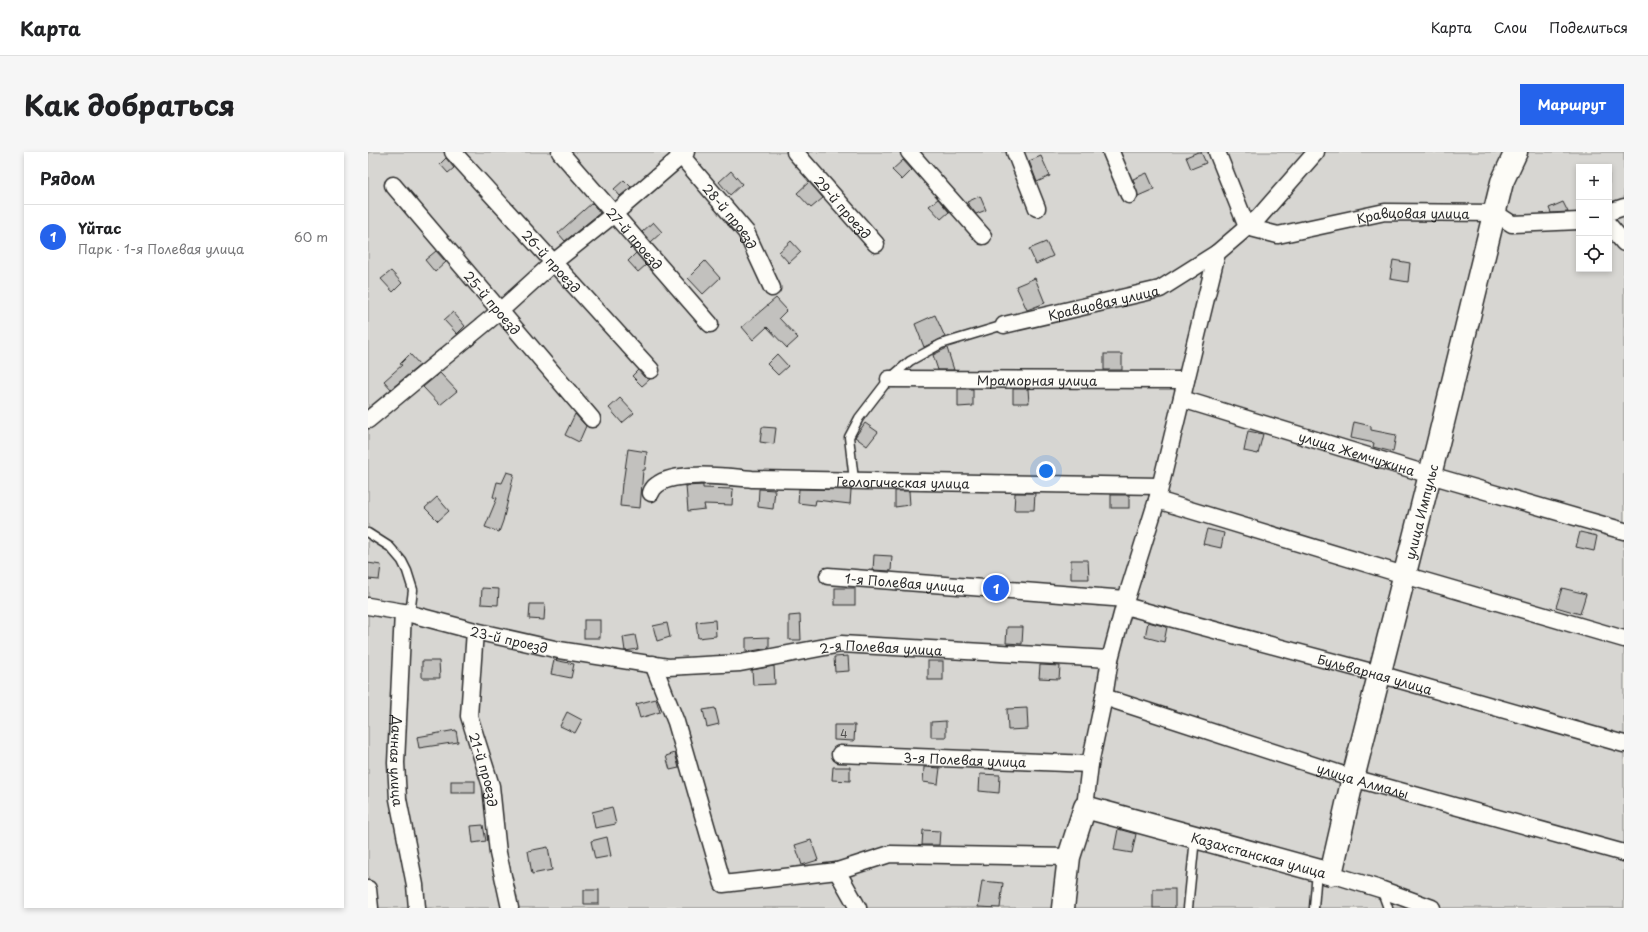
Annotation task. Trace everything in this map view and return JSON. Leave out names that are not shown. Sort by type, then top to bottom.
[{"type":"street","name":"26-й проезд","points":[[453,152],[651,370]]},
{"type":"street","name":"27-й проезд","points":[[560,152],[710,324]]},
{"type":"street","name":"29-й проезд","points":[[795,152],[876,244]]},
{"type":"street","points":[[909,152],[983,236]]},
{"type":"street","points":[[1015,152],[1037,208]]},
{"type":"street","points":[[1111,152],[1129,195]]},
{"type":"street","points":[[1217,152],[1247,228]]},
{"type":"street","name":"Кравцовая улица","points":[[1004,325],[1160,289],[1217,253],[1259,218],[1316,152]]},
{"type":"street","name":"улица Импульс","points":[[1324,873],[1353,778],[1430,475],[1502,182],[1516,152]]},
{"type":"street","points":[[368,420],[500,311],[554,262],[614,214],[682,153]]},
{"type":"street","name":"28-й проезд","points":[[682,153],[746,232],[772,288]]},
{"type":"street","name":"25-й проезд","points":[[393,185],[592,419]]},
{"type":"street","points":[[1612,211],[1624,207]]},
{"type":"street","name":"Кравцовая улица","points":[[1247,228],[1278,235],[1385,212],[1495,213]]},
{"type":"street","points":[[1495,213],[1512,224],[1576,222]]},
{"type":"street","points":[[1612,229],[1624,243]]},
{"type":"street","points":[[1063,908],[1069,857],[1085,807],[1090,764],[1104,697],[1110,659],[1159,493],[1217,253]]},
{"type":"street","name":"Мраморная улица","points":[[889,379],[1186,380]]},
{"type":"street","name":"улица Жемчужина","points":[[1182,399],[1430,475],[1624,531]]},
{"type":"street","name":"Геологическая улица","points":[[651,493],[657,485],[670,479],[705,475],[752,479],[854,480],[1159,493],[1404,575],[1624,639]]},
{"type":"street","name":"1-я Полевая улица","points":[[828,576],[1126,602]]},
{"type":"street","name":"Бульварная улица","points":[[1126,602],[1624,744]]},
{"type":"street","name":"23-й проезд","points":[[368,606],[403,612],[475,631],[559,650],[652,664]]},
{"type":"street","name":"Дачная улица","points":[[403,612],[396,762],[398,799],[415,885],[417,908]]},
{"type":"street","name":"21-й проезд","points":[[475,631],[469,716],[492,786],[498,853],[510,908]]},
{"type":"street","name":"2-я Полевая улица","points":[[652,664],[668,667],[740,662],[841,644],[1110,659]]},
{"type":"street","points":[[652,664],[676,722],[723,884],[837,871],[890,854],[1069,857]]},
{"type":"street","name":"улица Алмалы","points":[[1104,697],[1353,778],[1624,854]]},
{"type":"street","name":"3-я Полевая улица","points":[[840,754],[1090,764]]},
{"type":"street","name":"Казахстанская улица","points":[[1085,807],[1380,889],[1432,908]]},
{"type":"street","points":[[837,871],[858,908]]},
{"type":"street","points":[[368,888],[370,908]]},
{"type":"lane","points":[[854,480],[849,438],[859,418],[889,379],[910,361],[941,344],[1004,325]]},
{"type":"lane","points":[[368,533],[390,547],[402,561],[407,571],[413,590],[411,606],[403,612]]},
{"type":"lane","points":[[1188,908],[1195,838]]},
{"type":"lane","points":[[1314,908],[1324,873]]},
{"type":"lane","points":[[1380,889],[1388,908]]},
{"type":"shaded area","points":[[368,152],[1624,152],[1624,908],[368,908]]},
{"type":"building","points":[[1201,152],[1206,163],[1191,169],[1186,157]]},
{"type":"building","points":[[1041,156],[1050,176],[1037,182],[1029,161]]},
{"type":"building","points":[[446,158],[454,168],[448,173],[440,164]]},
{"type":"building","points":[[903,160],[912,170],[902,180],[892,170]]},
{"type":"building","points":[[731,171],[742,184],[730,195],[719,182]]},
{"type":"building","points":[[1147,173],[1154,189],[1138,196],[1133,179]]},
{"type":"building","points":[[624,180],[631,187],[620,196],[614,189]]},
{"type":"building","points":[[809,182],[823,198],[811,208],[797,193]]},
{"type":"building","points":[[980,196],[986,210],[976,214],[967,202]]},
{"type":"building","points":[[938,199],[949,212],[941,219],[929,206]]},
{"type":"building","points":[[1563,202],[1568,212],[1551,213],[1549,208]]},
{"type":"building","points":[[592,203],[600,213],[565,241],[558,233]]},
{"type":"building","points":[[653,222],[662,232],[651,242],[642,232]]},
{"type":"building","points":[[791,241],[801,252],[789,263],[779,252]]},
{"type":"building","points":[[1046,242],[1053,256],[1036,264],[1029,249]]},
{"type":"building","points":[[436,251],[446,262],[435,272],[425,260]]},
{"type":"building","points":[[636,253],[646,265],[638,272],[628,261]]},
{"type":"building","points":[[1393,260],[1410,263],[1408,282],[1390,279]]},
{"type":"building","points":[[705,261],[720,278],[703,294],[688,278]]},
{"type":"building","points":[[391,271],[402,283],[393,292],[381,279]]},
{"type":"building","points":[[1035,278],[1045,303],[1027,310],[1016,286]]},
{"type":"building","points":[[776,298],[787,310],[779,318],[798,338],[787,348],[767,327],[753,340],[742,327]]},
{"type":"building","points":[[453,312],[465,326],[457,334],[444,320]]},
{"type":"building","points":[[935,315],[945,337],[924,347],[915,324]]},
{"type":"building","points":[[947,348],[954,370],[938,370],[933,355]]},
{"type":"building","points":[[410,354],[420,365],[391,389],[384,381],[402,365],[400,364]]},
{"type":"building","points":[[777,354],[788,366],[778,375],[767,364]]},
{"type":"building","points":[[1104,354],[1122,354],[1122,370],[1104,370]]},
{"type":"building","points":[[638,370],[644,377],[650,379],[642,386],[632,376]]},
{"type":"building","points":[[440,373],[457,391],[440,405],[423,387]]},
{"type":"building","points":[[958,389],[973,389],[973,406],[958,407]]},
{"type":"building","points":[[1013,389],[1028,389],[1029,403],[1013,403]]},
{"type":"building","points":[[620,398],[634,413],[622,423],[609,408]]},
{"type":"building","points":[[575,414],[586,426],[579,442],[565,435]]},
{"type":"building","points":[[1354,422],[1371,426],[1371,430],[1396,435],[1393,452],[1373,447],[1374,443],[1351,438]]},
{"type":"building","points":[[865,423],[878,432],[867,446],[855,437]]},
{"type":"building","points":[[762,427],[776,428],[774,444],[760,442]]},
{"type":"building","points":[[1248,431],[1263,434],[1258,454],[1244,451]]},
{"type":"building","points":[[628,449],[647,452],[645,470],[643,470],[640,508],[620,506],[622,483]]},
{"type":"building","points":[[507,472],[514,474],[499,532],[485,527],[497,498],[493,497],[497,482],[502,483]]},
{"type":"building","points":[[703,485],[703,488],[733,489],[732,505],[704,504],[705,509],[688,511],[686,486]]},
{"type":"building","points":[[759,489],[775,490],[773,509],[758,507]]},
{"type":"building","points":[[799,489],[851,490],[850,504],[816,500],[815,505],[798,503]]},
{"type":"building","points":[[895,491],[909,491],[910,505],[895,507]]},
{"type":"building","points":[[1015,493],[1035,493],[1034,510],[1014,510]]},
{"type":"building","points":[[1111,495],[1129,495],[1129,508],[1111,508]]},
{"type":"building","points":[[437,497],[449,511],[438,521],[425,508]]},
{"type":"building","points":[[1207,529],[1224,533],[1221,548],[1203,544]]},
{"type":"building","points":[[1580,532],[1597,536],[1594,551],[1576,547]]},
{"type":"building","points":[[874,555],[892,556],[891,571],[873,570]]},
{"type":"building","points":[[1071,560],[1088,560],[1089,579],[1071,579]]},
{"type":"building","points":[[368,563],[381,565],[379,580],[368,579]]},
{"type":"building","points":[[482,588],[499,589],[498,605],[481,604]]},
{"type":"building","points":[[835,588],[855,588],[855,605],[835,605]]},
{"type":"building","points":[[1562,588],[1586,594],[1580,614],[1556,607]]},
{"type":"building","points":[[530,604],[545,604],[544,620],[529,619]]},
{"type":"building","points":[[800,615],[801,640],[789,640],[789,616]]},
{"type":"building","points":[[584,620],[600,620],[600,638],[584,638]]},
{"type":"building","points":[[715,620],[716,636],[698,638],[696,622]]},
{"type":"building","points":[[1148,622],[1167,627],[1164,642],[1145,637]]},
{"type":"building","points":[[667,623],[670,637],[657,641],[653,626]]},
{"type":"building","points":[[1007,627],[1023,627],[1022,644],[1006,643]]},
{"type":"building","points":[[635,635],[638,649],[625,651],[623,637]]},
{"type":"building","points":[[769,637],[769,648],[746,652],[746,638]]},
{"type":"building","points":[[848,656],[849,671],[835,672],[834,657]]},
{"type":"building","points":[[554,660],[574,664],[571,678],[551,674]]},
{"type":"building","points":[[422,661],[439,661],[440,678],[422,678]]},
{"type":"building","points":[[928,661],[943,661],[943,680],[928,680]]},
{"type":"building","points":[[1040,665],[1060,666],[1059,679],[1039,678]]},
{"type":"building","points":[[774,666],[775,684],[753,685],[752,670]]},
{"type":"building","points":[[656,699],[660,712],[640,718],[636,704]]},
{"type":"building","points":[[715,708],[719,724],[707,727],[703,710]]},
{"type":"building","points":[[1027,708],[1028,729],[1008,730],[1007,709]]},
{"type":"building","points":[[567,712],[582,720],[575,733],[560,726]]},
{"type":"building","points":[[946,721],[946,737],[931,737],[931,722]]},
{"type":"building","points":[[834,725],[855,725],[854,741],[834,740]]},
{"type":"building","points":[[456,730],[458,742],[419,748],[417,737]]},
{"type":"building","points":[[675,753],[679,768],[670,770],[666,756]]},
{"type":"building","points":[[833,767],[850,767],[850,781],[832,780]]},
{"type":"building","points":[[924,767],[940,768],[938,784],[923,782]]},
{"type":"building","points":[[980,774],[1000,775],[999,793],[979,791]]},
{"type":"building","points":[[451,781],[475,781],[475,793],[451,793]]},
{"type":"building","points":[[612,807],[616,824],[595,828],[592,812]]},
{"type":"building","points":[[483,825],[486,841],[473,843],[471,826]]},
{"type":"building","points":[[1118,829],[1136,834],[1132,853],[1114,850]]},
{"type":"building","points":[[923,830],[940,831],[939,845],[922,845]]},
{"type":"building","points":[[607,837],[611,856],[595,859],[591,841]]},
{"type":"building","points":[[811,840],[818,860],[802,865],[795,845]]},
{"type":"building","points":[[548,847],[552,870],[532,874],[528,851]]},
{"type":"building","points":[[982,881],[1003,883],[1000,908],[978,907]]},
{"type":"building","points":[[1153,889],[1175,889],[1175,908],[1153,908]]},
{"type":"building","points":[[584,890],[599,890],[599,904],[584,904]]},
{"type":"place","name":"Үйтас","points":[[996,588]]}]
